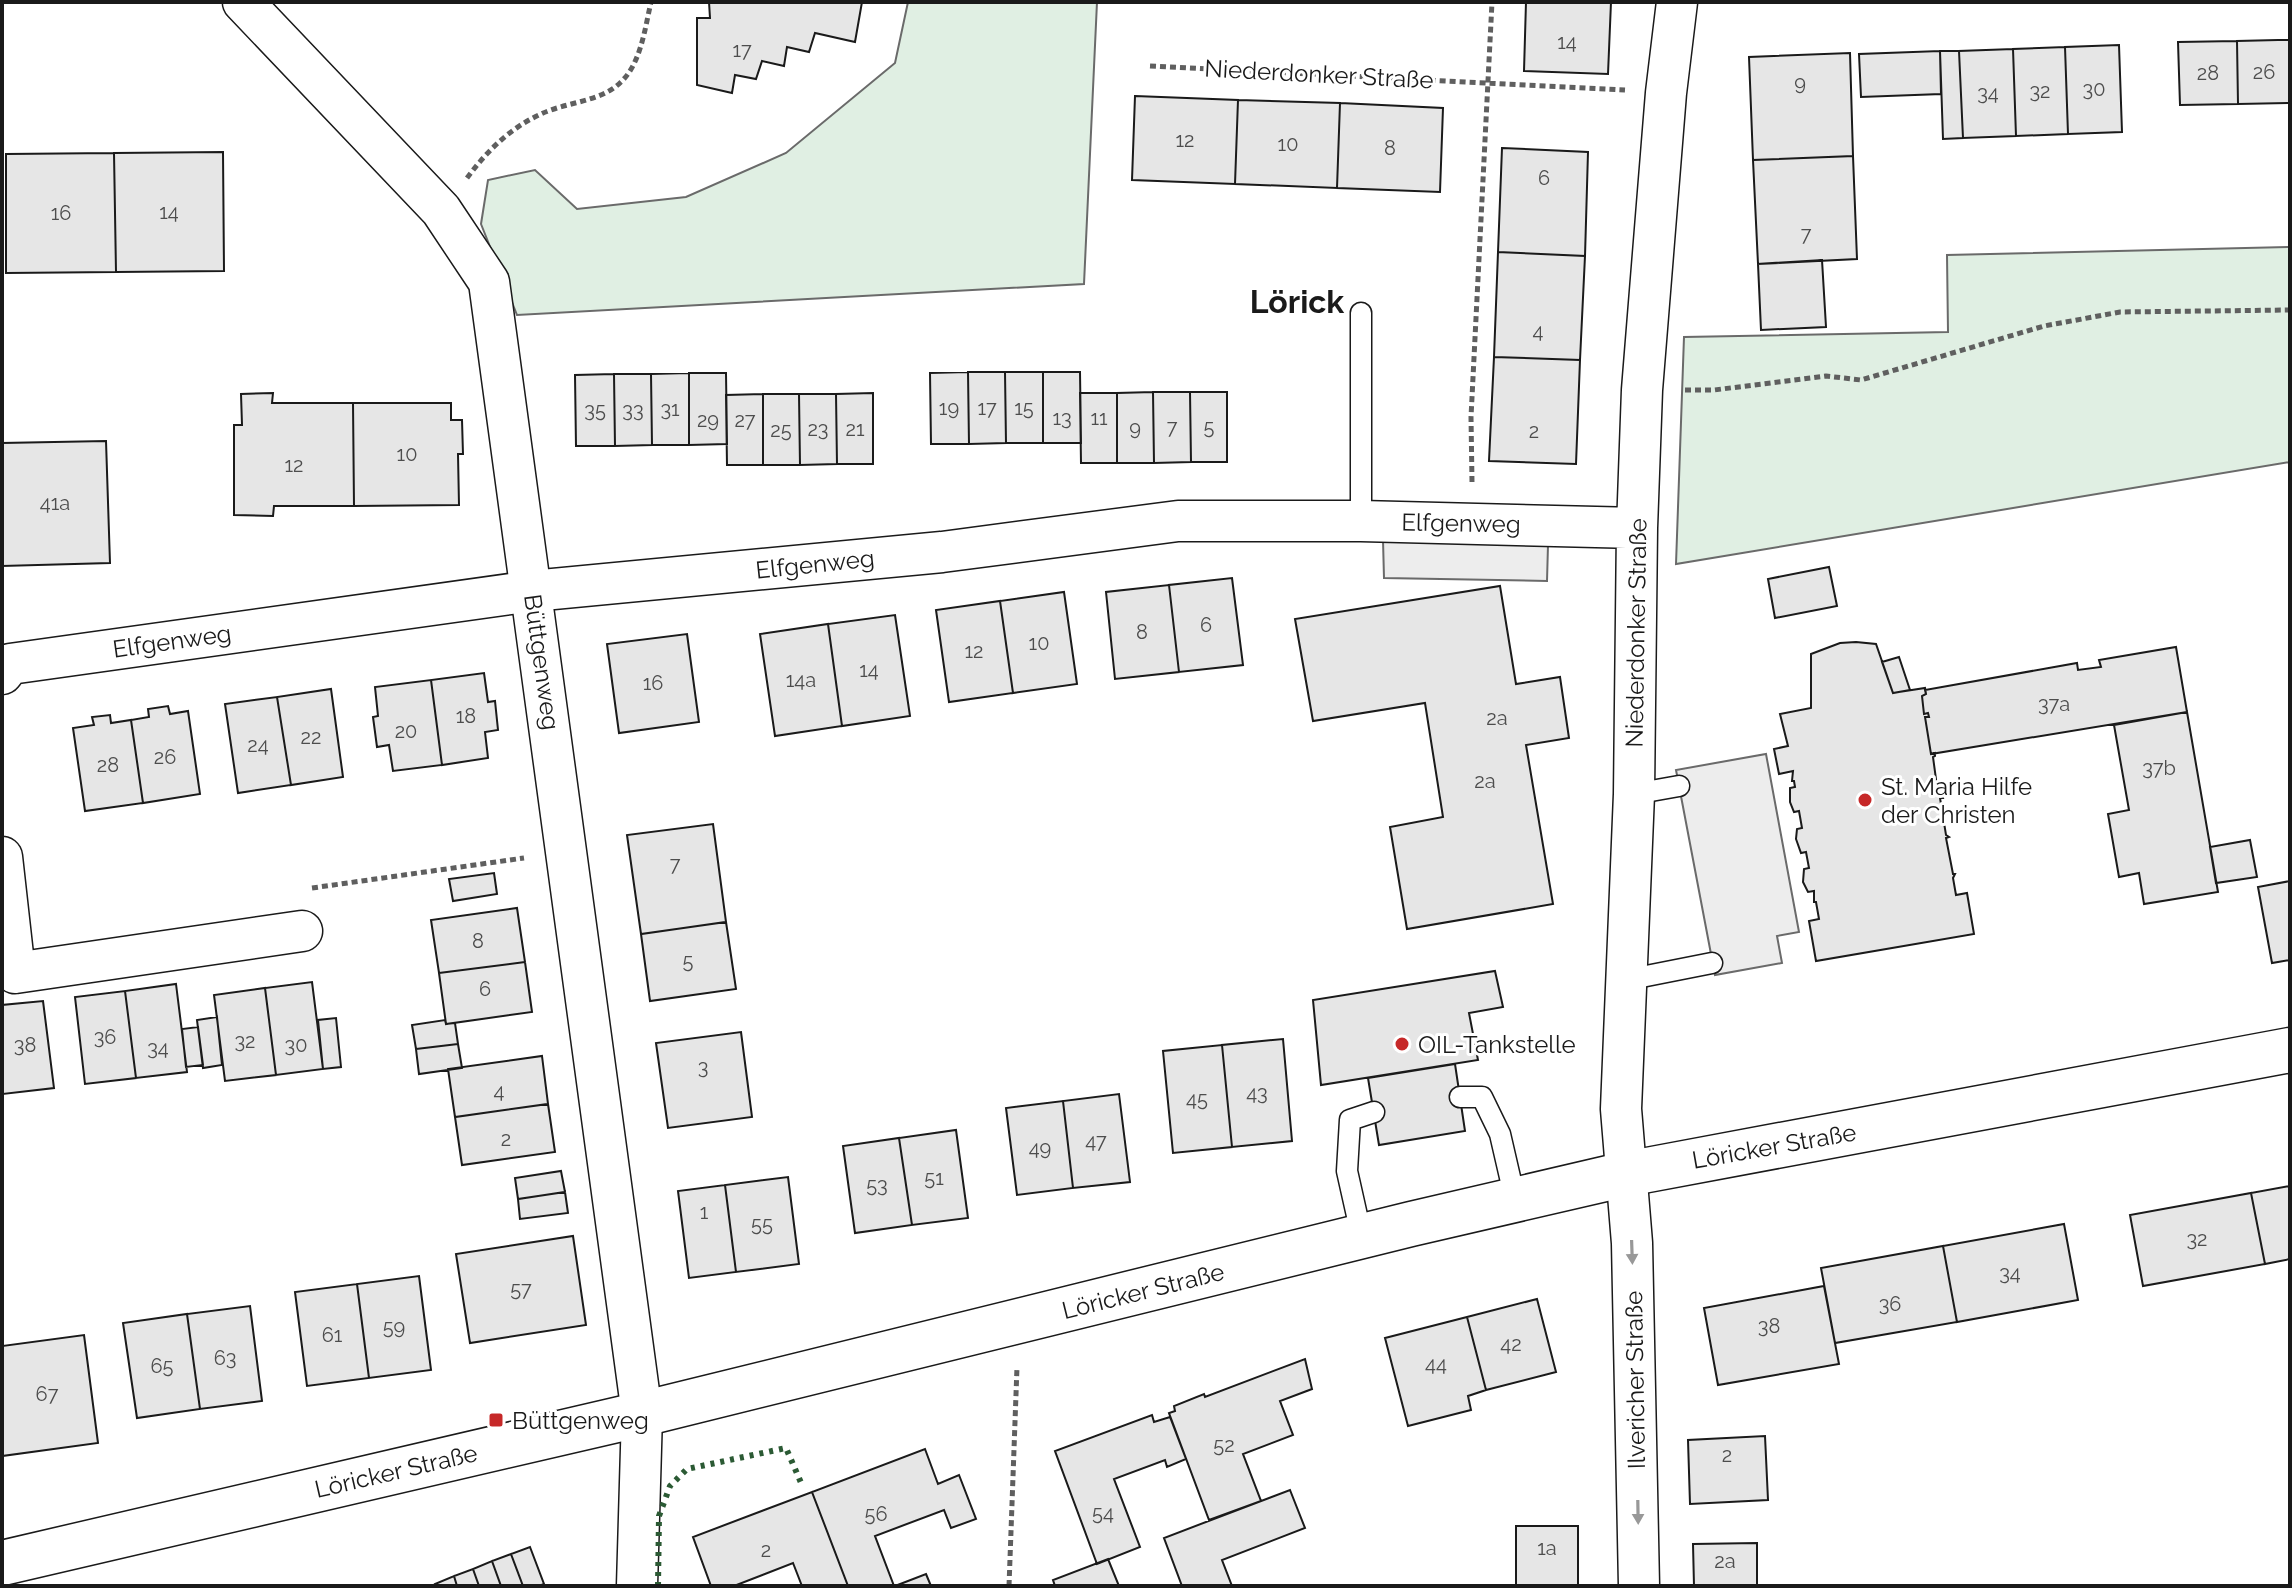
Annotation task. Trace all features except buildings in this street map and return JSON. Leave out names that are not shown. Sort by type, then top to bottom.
[{"type":"street","name":"Büttgenweg","points":[[243,2],[441,210],[489,282],[642,1414],[637,1586]]},
{"type":"street","name":"Niederdonker Straße","points":[[1626,1174],[1621,1109],[1634,794],[1642,390],[1666,93],[1677,2]]},
{"type":"street","name":"Elfgenweg","points":[[2,674],[10,664],[532,591],[942,552],[1178,521],[1361,521],[1637,528]]},
{"type":"street","points":[[2,857],[15,973],[302,931]]},
{"type":"street","name":"Löricker Straße","points":[[2,1563],[642,1414],[1626,1174],[2290,1050]]},
{"type":"street","name":"Ilvericher Straße","points":[[1626,1174],[1632,1243],[1639,1586]]},
{"type":"lane","points":[[1361,313],[1361,521]]},
{"type":"lane","points":[[1634,794],[1679,786]]},
{"type":"lane","points":[[1626,980],[1712,963]]},
{"type":"lane","points":[[1460,1097],[1482,1097],[1500,1134],[1515,1199]]},
{"type":"lane","points":[[1362,1238],[1347,1171],[1350,1120],[1374,1112]]},
{"type":"path","points":[[441,210],[481,159],[518,126],[542,113],[604,94],[621,82],[635,62],[651,2]]},
{"type":"path","points":[[1473,523],[1471,417],[1492,2]]},
{"type":"path","name":"Niederdonker Straße","points":[[1150,66],[1666,93]]},
{"type":"path","points":[[1642,390],[1714,390],[1826,376],[1861,380],[2044,326],[2120,312],[2290,310]]},
{"type":"path","points":[[302,931],[296,891],[568,852]]},
{"type":"path","points":[[1009,1586],[1019,1322]]},
{"type":"green space","points":[[908,2],[1097,2],[1084,284],[517,315],[481,224],[488,180],[535,170],[577,209],[686,197],[786,153],[895,63]]},
{"type":"green space","points":[[2290,247],[2290,462],[1676,564],[1684,337],[1948,332],[1947,255]]},
{"type":"shaded area","points":[[1383,540],[1548,545],[1547,581],[1384,578]]},
{"type":"shaded area","points":[[1766,754],[1799,932],[1777,936],[1782,963],[1715,975],[1676,770]]},
{"type":"hedge","points":[[658,1586],[659,1516],[670,1486],[687,1469],[786,1448],[802,1485]]},
{"type":"place","name":"St. Maria Hilfe der Christen","points":[[1865,800]]},
{"type":"place","name":"OIL-Tankstelle","points":[[1402,1044]]},
{"type":"place","name":"Büttgenweg","points":[[496,1420]]},
{"type":"district","name":"Lörick","points":[[1297,301]]}]
